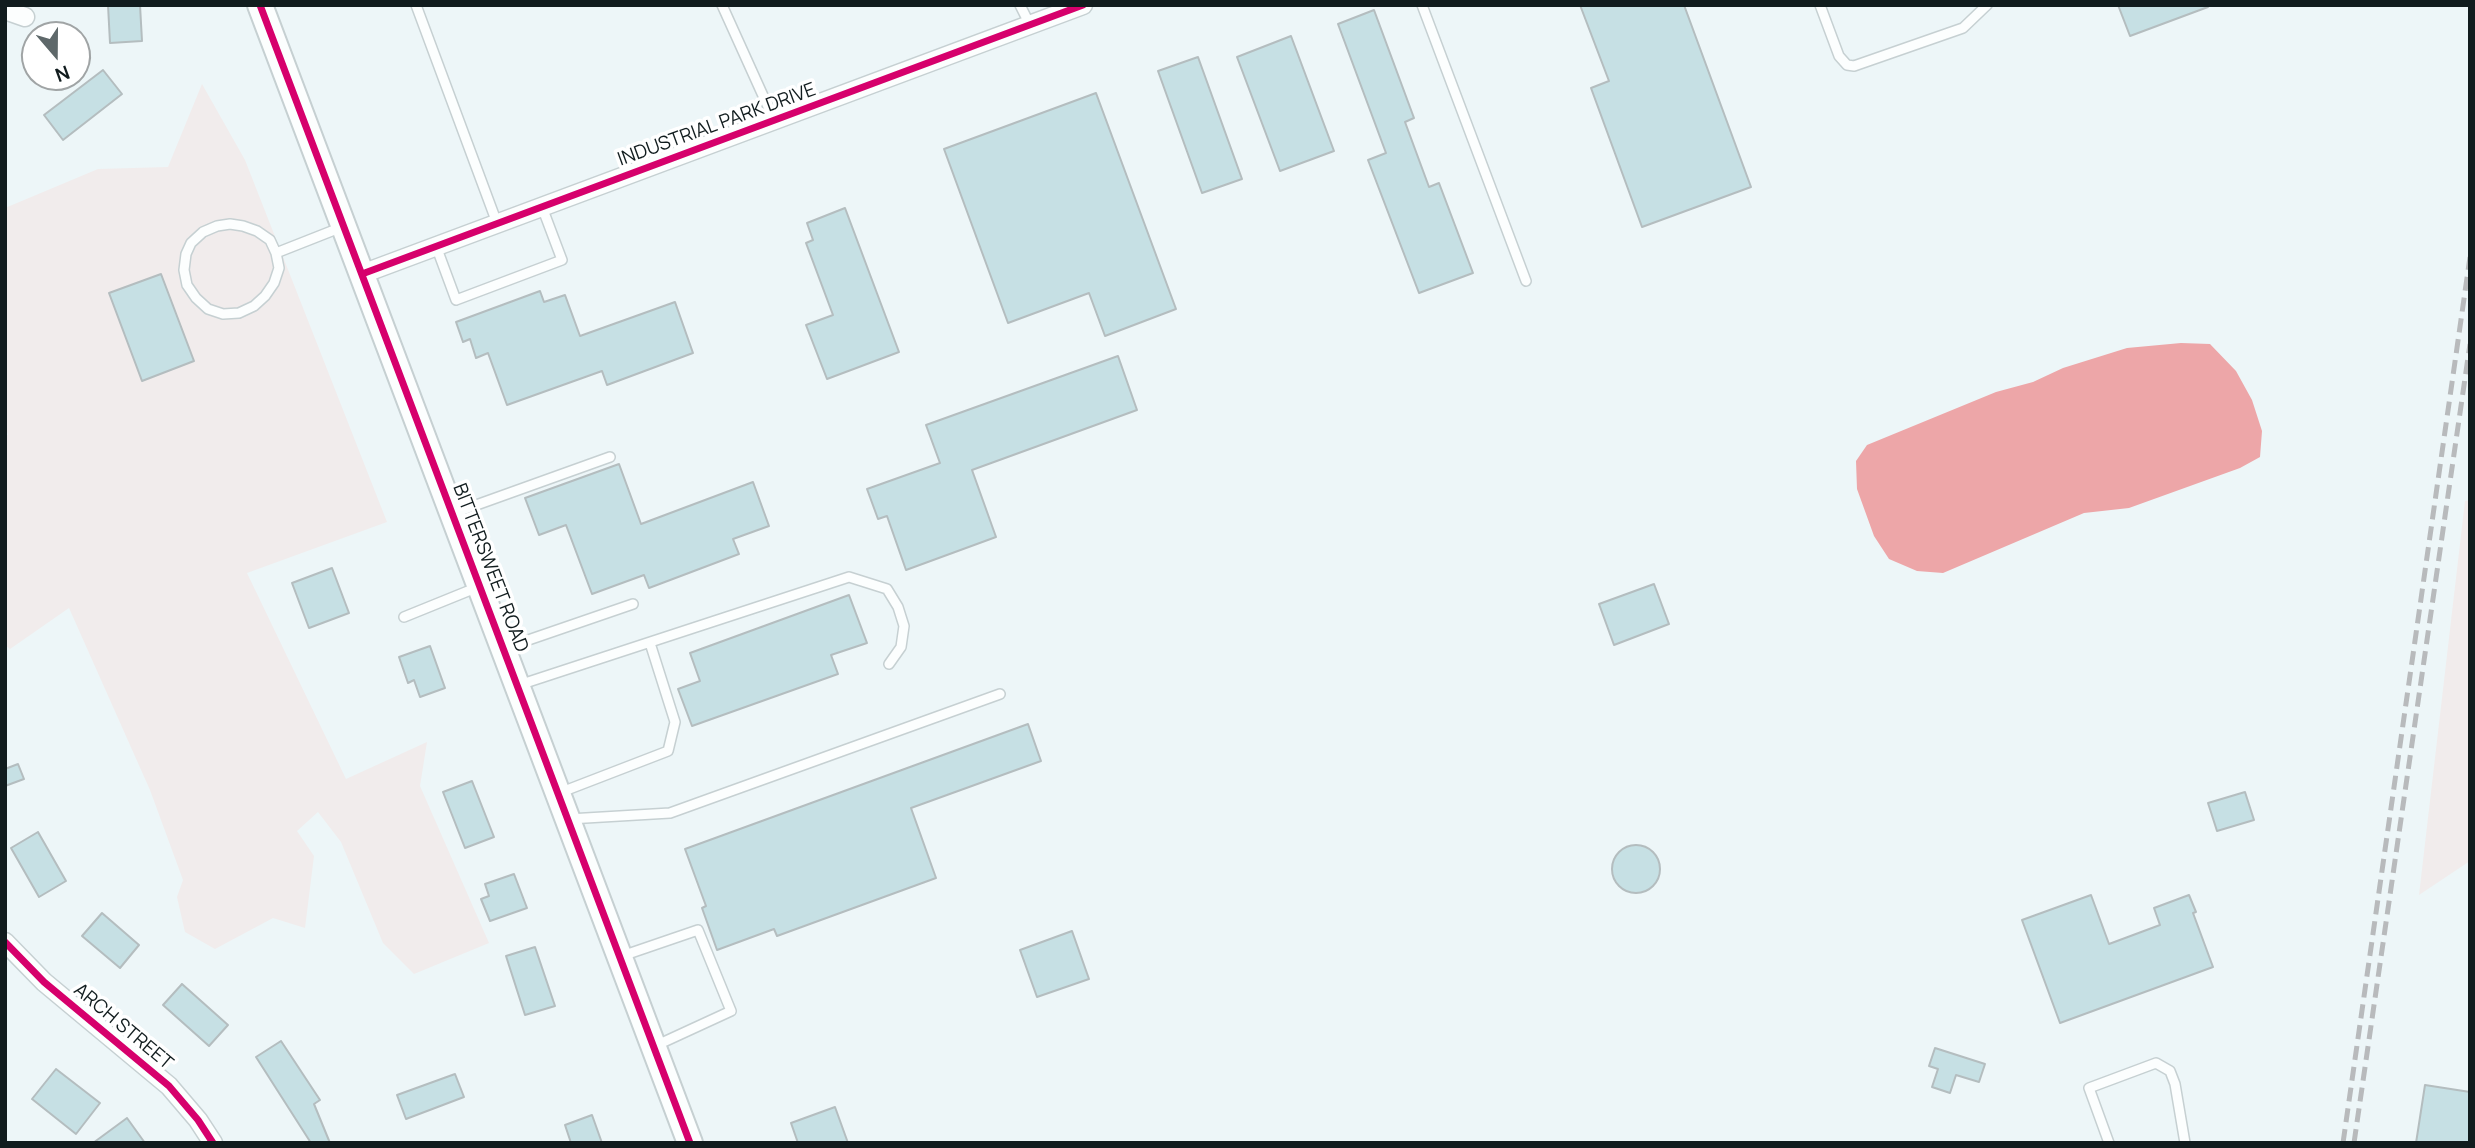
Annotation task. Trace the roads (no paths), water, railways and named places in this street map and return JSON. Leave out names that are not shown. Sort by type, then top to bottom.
[{"type":"street","name":"BITTERSWEET ROAD","points":[[260,5],[690,1143]]},
{"type":"street","name":"INDUSTRIAL PARK DRIVE","points":[[362,274],[1083,5]]},
{"type":"street","points":[[5,10],[25,18]]},
{"type":"street","name":"ARCH STREET","points":[[5,942],[44,982],[169,1086],[198,1120],[213,1143]]},
{"type":"lane","points":[[416,5],[497,223]]},
{"type":"lane","points":[[722,5],[774,120]]},
{"type":"lane","points":[[1020,5],[1030,25]]},
{"type":"lane","points":[[1422,5],[1526,281]]},
{"type":"lane","points":[[1820,5],[1839,56],[1847,65],[1854,66],[1963,28],[1987,5]]},
{"type":"lane","points":[[436,246],[456,300],[562,260],[542,207]]},
{"type":"lane","points":[[217,226],[243,226],[257,231],[270,240],[276,253],[279,268],[274,283],[254,306],[239,313],[223,314],[208,309],[187,285],[184,270],[191,243],[217,226]]},
{"type":"lane","points":[[276,253],[344,226]]},
{"type":"lane","points":[[452,513],[610,457]]},
{"type":"lane","points":[[517,685],[849,577],[887,589],[898,607],[904,626],[901,647],[889,664]]},
{"type":"lane","points":[[404,617],[480,587]]},
{"type":"lane","points":[[503,649],[633,604]]},
{"type":"lane","points":[[558,793],[667,751],[676,722],[650,643]]},
{"type":"lane","points":[[568,819],[670,813],[1000,694]]},
{"type":"lane","points":[[620,956],[698,930],[731,1011],[653,1047]]},
{"type":"lane","points":[[2109,1143],[2089,1088],[2156,1063],[2170,1071],[2175,1084],[2185,1143]]},
{"type":"railway","points":[[2343,1143],[2470,257]]},
{"type":"railway","points":[[2354,1143],[2470,344]]}]
